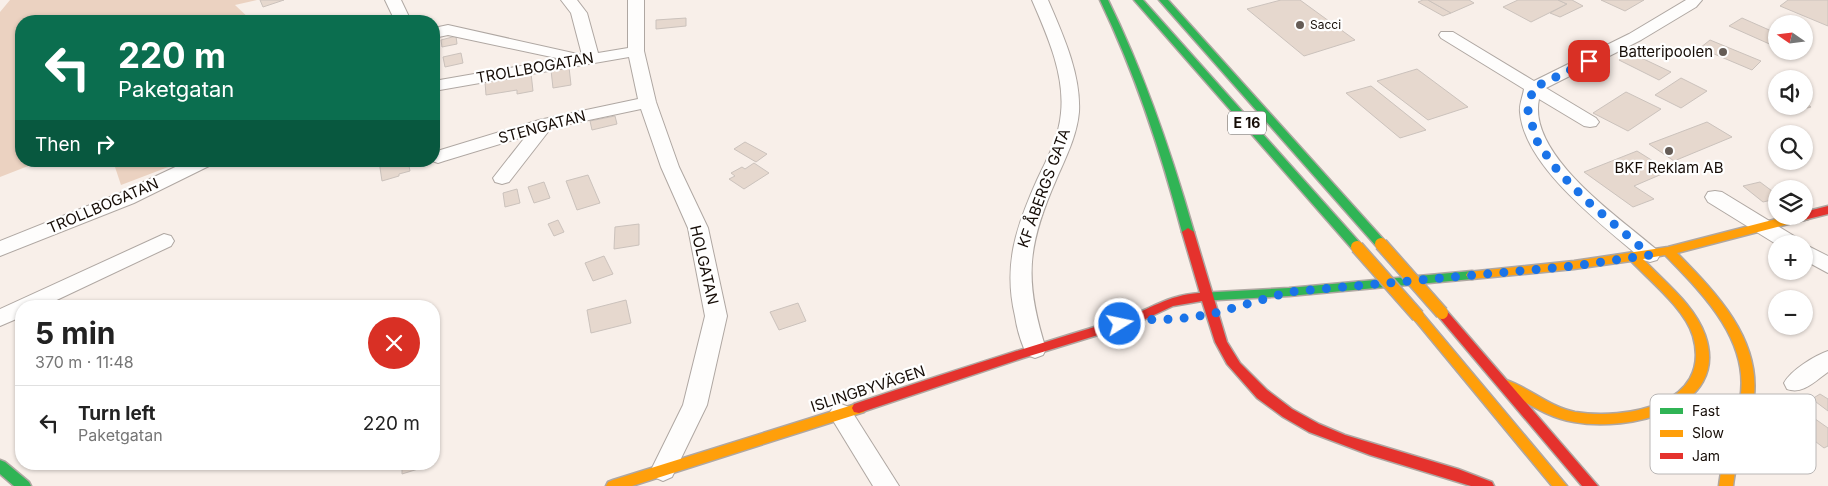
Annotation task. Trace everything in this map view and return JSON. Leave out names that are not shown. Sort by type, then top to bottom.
[{"type":"main road","points":[[1104,0],[1116,21],[1142,83],[1171,168],[1223,348],[1243,376],[1262,394],[1298,421],[1320,433],[1345,442],[1429,464],[1487,486]]},
{"type":"main road","name":"E 16","points":[[1138,0],[1418,316],[1560,486]]},
{"type":"main road","name":"E 16","points":[[1164,0],[1506,385],[1591,486]]},
{"type":"main road","name":"ISLINGBYVÄGEN","points":[[1813,214],[1828,210]]},
{"type":"main road","name":"ISLINGBYVÄGEN","points":[[613,486],[841,414],[1035,349],[1133,320],[1171,302],[1207,296],[1289,292],[1574,266],[1650,254],[1771,225]]},
{"type":"main road","points":[[1650,254],[1670,296],[1698,335],[1704,363],[1695,386],[1688,394]]},
{"type":"main road","points":[[1650,254],[1698,283],[1733,329],[1742,349],[1750,375],[1748,394]]},
{"type":"main road","name":"ISLINGBYVÄGEN","points":[[1241,306],[1289,292]]},
{"type":"main road","name":"ISLINGBYVÄGEN","points":[[1133,320],[1160,319]]},
{"type":"main road","points":[[1506,385],[1574,417],[1595,420],[1618,420],[1650,413]]},
{"type":"main road","points":[[0,466],[24,486]]},
{"type":"street","points":[[393,0],[400,15]]},
{"type":"street","points":[[440,32],[448,30],[587,58],[579,13],[569,0]]},
{"type":"street","name":"HOLGATAN","points":[[636,0],[636,51],[647,102],[670,167],[698,228],[716,316],[695,405],[663,470]]},
{"type":"street","name":"KF ÅBERGS GATA","points":[[1035,349],[1022,303],[1019,260],[1025,232],[1056,158],[1070,114],[1070,98],[1063,63],[1040,0]]},
{"type":"street","points":[[1533,88],[1635,37],[1691,4],[1694,0]]},
{"type":"street","points":[[1447,35],[1590,122]]},
{"type":"street","name":"TROLLBOGATAN","points":[[440,85],[636,51]]},
{"type":"street","points":[[1533,88],[1528,111],[1537,141],[1547,156],[1558,171],[1586,200],[1650,254]]},
{"type":"street","name":"STENGATAN","points":[[440,156],[546,124],[647,102]]},
{"type":"street","points":[[502,178],[546,124]]},
{"type":"street","name":"TROLLBOGATAN","points":[[0,249],[127,198],[192,167]]},
{"type":"street","points":[[1715,197],[1777,235]]},
{"type":"street","points":[[38,300],[164,241]]},
{"type":"street","points":[[1813,257],[1828,266]]},
{"type":"street","points":[[0,318],[15,311]]},
{"type":"street","points":[[1795,383],[1828,360]]},
{"type":"street","points":[[841,414],[888,486]]},
{"type":"shaded area","points":[[10,0],[257,0],[235,5],[246,15],[15,15],[15,167],[26,167],[0,177],[0,12]]},
{"type":"shaded area","points":[[115,167],[168,167],[121,185]]},
{"type":"building","points":[[260,0],[284,0],[263,7]]},
{"type":"building","name":"Sacci","points":[[1281,0],[1300,0],[1355,40],[1304,56],[1247,9]]},
{"type":"building","points":[[1428,0],[1451,13],[1443,16],[1418,2]]},
{"type":"building","points":[[1428,0],[1469,0],[1474,3],[1451,13]]},
{"type":"building","points":[[1518,0],[1558,0],[1567,4],[1531,22],[1503,7]]},
{"type":"building","points":[[1558,0],[1572,0],[1583,6],[1560,17],[1550,13],[1567,4]]},
{"type":"building","points":[[1601,0],[1644,0],[1625,11]]},
{"type":"building","points":[[1788,0],[1828,0],[1828,26],[1813,20],[1813,15],[1802,15],[1780,6]]},
{"type":"building","points":[[686,18],[686,26],[656,29],[656,20]]},
{"type":"building","points":[[1742,18],[1768,29],[1768,43],[1729,26]]},
{"type":"building","points":[[456,36],[457,44],[442,47],[441,40]]},
{"type":"building","points":[[1710,40],[1761,61],[1752,70],[1700,48]]},
{"type":"building","points":[[461,53],[463,63],[445,67],[443,57]]},
{"type":"building","points":[[1631,53],[1671,72],[1659,80],[1619,60]]},
{"type":"building","points":[[569,67],[571,85],[553,88],[551,70]]},
{"type":"building","points":[[1417,69],[1468,107],[1428,120],[1377,81]]},
{"type":"building","points":[[531,73],[533,91],[517,94],[517,90],[486,95],[485,82]]},
{"type":"building","points":[[1681,78],[1707,91],[1681,108],[1655,95]]},
{"type":"building","points":[[1371,86],[1426,130],[1400,138],[1346,93]]},
{"type":"building","points":[[1626,92],[1661,109],[1628,131],[1593,113]]},
{"type":"building","points":[[615,116],[617,124],[592,130],[590,121]]},
{"type":"building","points":[[1707,122],[1732,137],[1674,161],[1649,144]]},
{"type":"building","points":[[745,142],[767,154],[756,162],[734,149]]},
{"type":"building","points":[[1637,151],[1669,171],[1634,186],[1654,199],[1633,207],[1584,172]]},
{"type":"building","points":[[754,163],[769,173],[744,189],[729,179],[735,176],[731,173],[742,167],[745,169]]},
{"type":"building","points":[[380,167],[409,167],[410,171],[382,181]]},
{"type":"building","points":[[588,175],[600,203],[577,210],[566,181]]},
{"type":"building","points":[[544,182],[550,198],[534,203],[528,187]]},
{"type":"building","points":[[1760,182],[1768,188],[1768,201],[1763,202],[1743,186]]},
{"type":"building","points":[[517,189],[520,203],[505,207],[503,193]]},
{"type":"building","points":[[558,220],[564,232],[554,236],[548,224]]},
{"type":"building","points":[[639,224],[639,245],[614,249],[615,227]]},
{"type":"building","points":[[604,256],[613,274],[593,281],[585,263]]},
{"type":"building","points":[[626,300],[631,323],[591,333],[587,310]]},
{"type":"building","points":[[798,303],[806,321],[779,330],[770,312]]},
{"type":"building","points":[[1820,394],[1828,399],[1828,411],[1816,402],[1816,396]]},
{"type":"building","points":[[1816,420],[1828,428],[1828,446],[1824,448],[1816,442]]},
{"type":"building","points":[[402,470],[415,470],[402,474]]},
{"type":"traffic: fast","points":[[1104,0],[1130,56],[1152,114],[1188,232]]},
{"type":"traffic: fast","points":[[1138,0],[1357,247]]},
{"type":"traffic: fast","points":[[1163,0],[1381,244]]},
{"type":"traffic: fast","points":[[1199,297],[1289,292],[1472,275]]},
{"type":"traffic: fast","points":[[0,466],[24,486]]},
{"type":"traffic: slow","points":[[1472,275],[1574,265],[1668,251],[1769,225]]},
{"type":"traffic: slow","points":[[1381,244],[1442,313]]},
{"type":"traffic: slow","points":[[1357,247],[1418,316]]},
{"type":"traffic: slow","points":[[1668,251],[1712,298],[1736,335],[1744,355],[1748,375],[1747,394]]},
{"type":"traffic: slow","points":[[1634,257],[1679,304],[1694,325],[1699,336],[1703,361],[1698,380],[1686,394]]},
{"type":"traffic: slow","points":[[1418,316],[1560,486]]},
{"type":"traffic: slow","points":[[1506,385],[1539,404],[1556,412],[1574,417],[1595,419],[1619,418],[1650,412]]},
{"type":"traffic: slow","points":[[613,486],[859,408]]},
{"type":"traffic: slow","points":[[1726,486],[1727,474]]},
{"type":"traffic: jam","points":[[1813,214],[1828,210]]},
{"type":"traffic: jam","points":[[1188,232],[1221,342],[1236,367],[1262,394],[1287,413],[1314,428],[1342,440],[1428,465],[1487,486]]},
{"type":"traffic: jam","points":[[859,408],[1021,354],[1133,320],[1171,302],[1199,297]]},
{"type":"traffic: jam","points":[[1442,313],[1591,486]]},
{"type":"place","name":"Sacci","points":[[1300,25]]},
{"type":"place","name":"Batteripoolen","points":[[1723,52]]},
{"type":"place","name":"BKF Reklam AB","points":[[1669,151]]},
{"type":"route","points":[[1120,324],[1133,320],[1178,319],[1212,314],[1289,292],[1574,266],[1650,255],[1586,200],[1558,171],[1537,141],[1528,111],[1533,88],[1589,61]]}]
